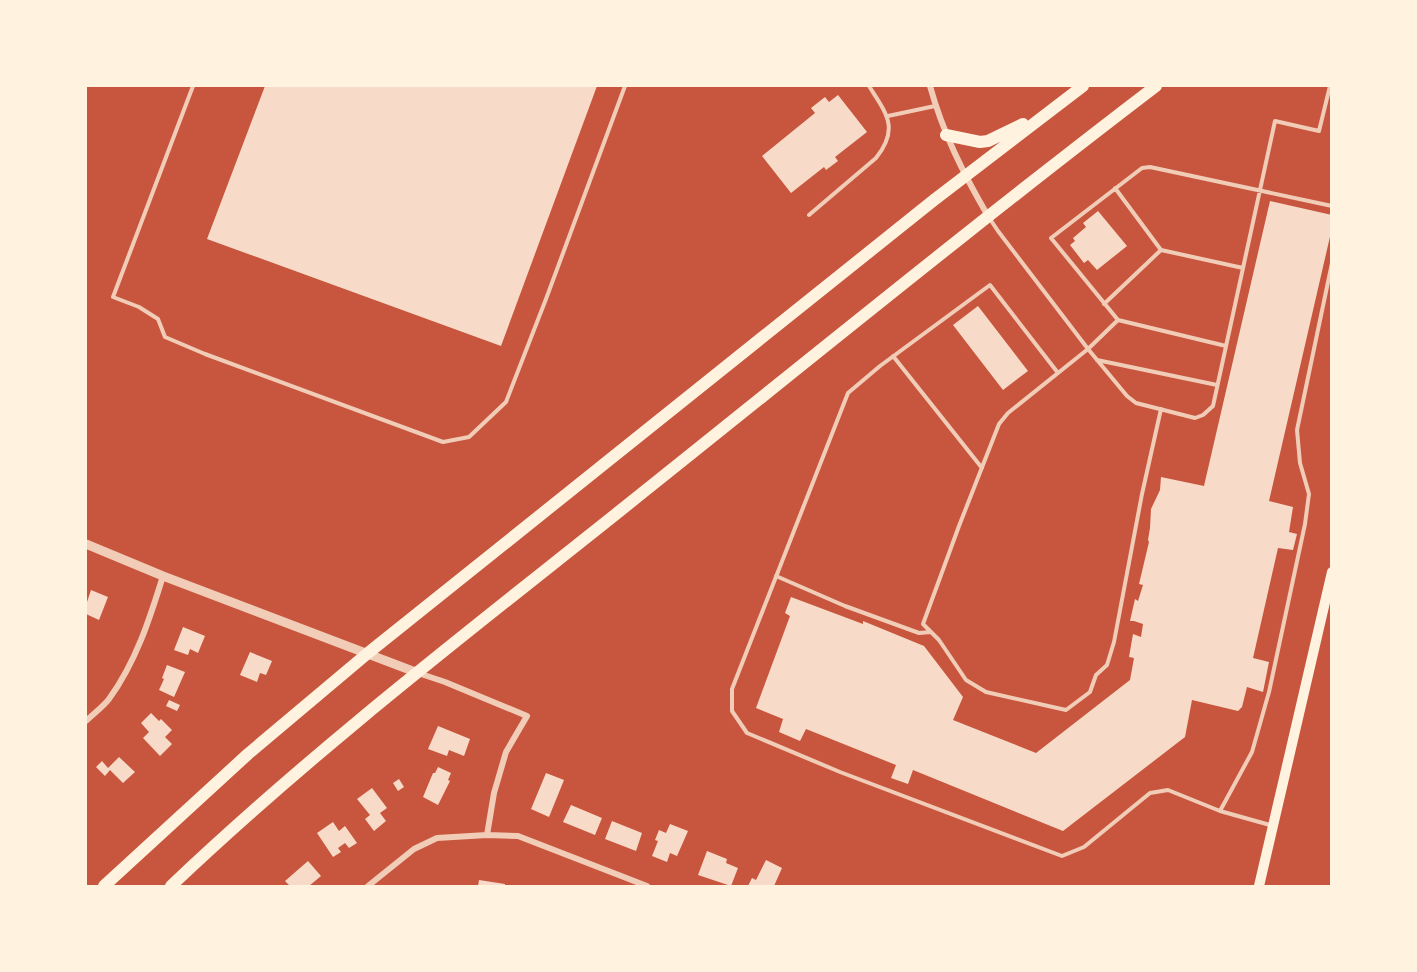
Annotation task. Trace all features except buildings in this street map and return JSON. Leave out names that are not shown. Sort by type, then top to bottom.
[{"type":"main road","points":[[104,886],[248,754],[368,653],[965,176],[1083,86]]},
{"type":"main road","points":[[171,886],[292,776],[378,704],[988,216],[1156,86]]},
{"type":"main road","points":[[946,135],[980,142],[988,141],[1060,103]]},
{"type":"main road","points":[[1259,886],[1332,572]]},
{"type":"street","points":[[930,86],[946,135],[965,176],[988,216]]},
{"type":"street","points":[[86,544],[163,576],[445,682],[526,716],[506,752],[494,793],[486,835]]},
{"type":"street","points":[[86,721],[108,700],[126,670],[146,629],[163,576]]},
{"type":"street","points":[[368,886],[407,854],[437,838],[486,835],[518,836],[647,886]]},
{"type":"lane","points":[[193,86],[113,297],[139,307],[158,319],[165,337],[443,442],[469,437],[506,402],[625,86]]},
{"type":"lane","points":[[809,215],[883,150],[889,131],[888,116],[869,86]]},
{"type":"lane","points":[[988,216],[1096,360],[1127,396],[1136,403],[1195,418],[1203,415],[1213,406],[1275,121],[1319,131],[1330,86]]},
{"type":"lane","points":[[888,116],[935,106]]},
{"type":"lane","points":[[1226,346],[1118,320],[1051,238],[1142,168],[1150,166],[1332,206]]},
{"type":"lane","points":[[1115,188],[1161,250],[1243,268]]},
{"type":"lane","points":[[1104,304],[1161,250]]},
{"type":"lane","points":[[1220,811],[1252,752],[1269,692],[1305,524],[1309,494],[1300,463],[1297,430],[1332,263]]},
{"type":"lane","points":[[1058,373],[990,285],[893,356],[848,393],[732,688],[732,711],[747,733],[840,772],[1062,856],[1084,847],[1150,793],[1168,790],[1220,811],[1273,826]]},
{"type":"lane","points":[[1118,320],[1088,349],[1008,413],[999,424],[923,624],[939,640],[966,680],[986,692],[1066,710],[1090,692],[1096,675],[1107,664],[1114,642],[1161,409]]},
{"type":"lane","points":[[893,356],[982,468]]},
{"type":"lane","points":[[1096,360],[1217,385]]},
{"type":"lane","points":[[776,576],[845,606],[919,633],[932,632]]}]
